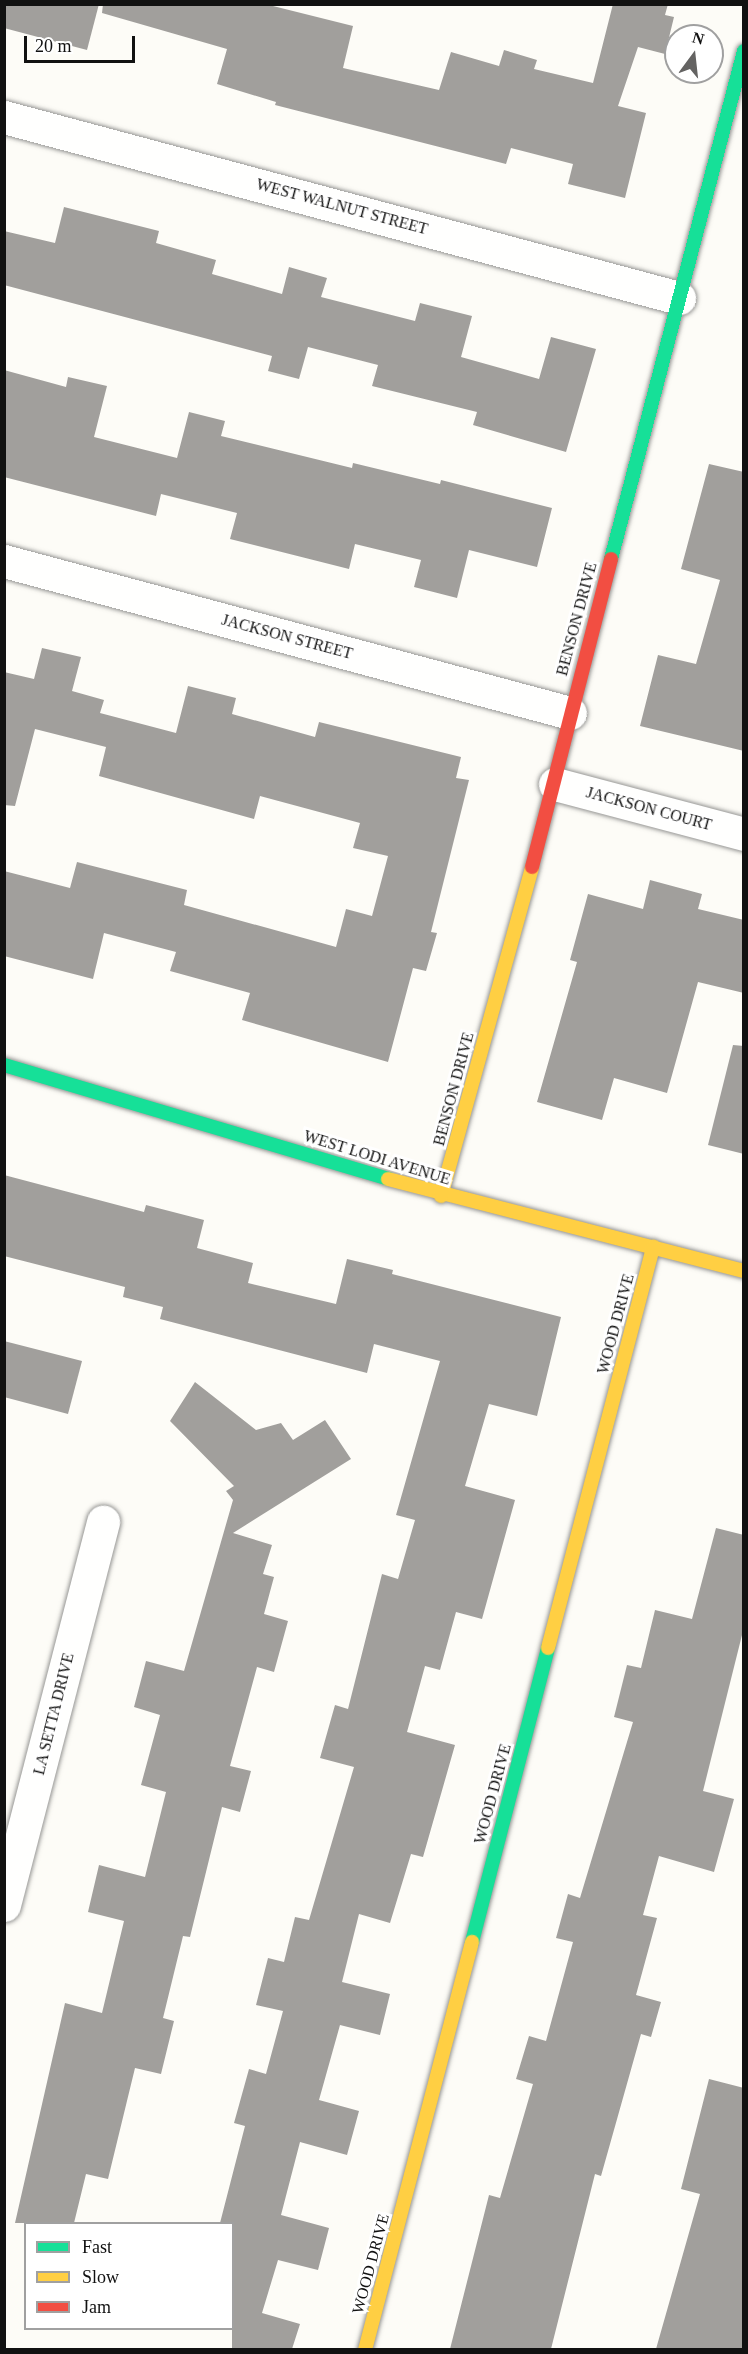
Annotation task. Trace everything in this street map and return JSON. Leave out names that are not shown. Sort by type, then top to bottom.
[{"type":"street","name":"BENSON DRIVE","points":[[441,1196],[555,784],[570,713],[744,51]]},
{"type":"street","name":"WEST WALNUT STREET","points":[[4,117],[679,298]]},
{"type":"street","name":"JACKSON STREET","points":[[4,561],[570,713]]},
{"type":"street","name":"JACKSON COURT","points":[[555,784],[744,834]]},
{"type":"street","name":"WEST LODI AVENUE","points":[[4,1065],[182,1115],[441,1196],[744,1271]]},
{"type":"street","name":"WOOD DRIVE","points":[[365,2349],[653,1247]]},
{"type":"street","name":"LA SETTA DRIVE","points":[[4,1905],[102,1522]]},
{"type":"building","points":[[4,4],[99,4],[87,50],[4,28]]},
{"type":"building","points":[[103,4],[265,4],[353,26],[343,68],[439,90],[451,52],[499,66],[504,50],[537,60],[534,69],[593,83],[613,4],[668,4],[665,15],[674,17],[672,24],[664,24],[664,54],[638,47],[618,106],[646,113],[625,198],[568,184],[573,164],[511,148],[506,164],[275,105],[276,102],[217,84],[227,49],[102,13]]},
{"type":"building","points":[[64,207],[159,231],[156,243],[216,260],[212,274],[282,294],[289,267],[327,278],[321,297],[415,321],[420,303],[472,316],[461,357],[539,379],[551,337],[596,349],[566,452],[473,425],[477,412],[372,386],[378,365],[308,347],[299,379],[268,371],[272,356],[4,285],[4,231],[55,243]]},
{"type":"building","points":[[4,370],[66,387],[68,377],[107,386],[94,437],[177,458],[189,412],[225,421],[221,436],[352,468],[353,463],[440,484],[441,480],[552,508],[537,567],[469,550],[457,598],[414,587],[421,560],[355,544],[349,569],[230,539],[237,513],[161,494],[156,516],[4,477]]},
{"type":"building","points":[[709,464],[744,472],[744,751],[640,726],[658,655],[696,664],[720,580],[681,569]]},
{"type":"building","points":[[42,648],[81,657],[72,691],[104,700],[100,713],[176,733],[188,686],[236,698],[232,714],[315,737],[319,722],[461,757],[456,778],[469,780],[431,932],[437,933],[426,971],[413,968],[388,1062],[242,1020],[250,993],[170,971],[176,952],[104,933],[93,979],[4,956],[4,871],[70,888],[77,862],[187,890],[184,905],[336,947],[346,909],[372,916],[388,856],[353,848],[360,823],[260,796],[254,819],[99,776],[106,747],[35,729],[15,806],[4,805],[4,672],[34,679]]},
{"type":"building","points":[[650,880],[702,894],[698,909],[744,920],[744,993],[698,982],[667,1093],[614,1078],[602,1120],[537,1102],[577,962],[570,960],[588,894],[643,909]]},
{"type":"building","points":[[733,1045],[744,1046],[744,1154],[708,1145]]},
{"type":"building","points":[[4,1175],[144,1212],[146,1205],[204,1220],[197,1248],[253,1263],[248,1283],[336,1304],[347,1259],[393,1270],[392,1274],[561,1317],[537,1416],[489,1404],[465,1486],[515,1500],[482,1619],[456,1612],[440,1670],[425,1666],[407,1732],[455,1745],[423,1857],[411,1854],[390,1923],[359,1914],[342,1982],[390,1994],[380,2035],[340,2025],[319,2100],[359,2111],[347,2155],[300,2142],[281,2215],[329,2228],[318,2270],[278,2260],[262,2313],[300,2324],[292,2349],[232,2349],[234,2222],[220,2222],[245,2126],[234,2123],[249,2069],[266,2074],[283,2011],[256,2005],[268,1958],[284,1962],[295,1917],[309,1920],[354,1767],[320,1758],[335,1705],[348,1709],[382,1574],[398,1579],[415,1520],[396,1515],[440,1361],[374,1344],[367,1373],[160,1319],[163,1307],[123,1297],[125,1287],[4,1256]]},
{"type":"building","points":[[4,1341],[82,1361],[68,1414],[4,1397]]},
{"type":"building","points":[[195,1382],[256,1430],[281,1423],[293,1440],[325,1420],[351,1459],[233,1533],[272,1545],[263,1574],[274,1577],[264,1614],[288,1621],[274,1672],[257,1667],[230,1766],[251,1771],[240,1812],[222,1807],[190,1937],[183,1936],[163,2018],[174,2021],[161,2074],[135,2068],[108,2179],[86,2174],[74,2222],[15,2223],[65,2003],[102,2013],[124,1921],[88,1912],[99,1865],[145,1877],[166,1792],[141,1785],[160,1715],[134,1707],[146,1661],[184,1671],[233,1500],[226,1491],[234,1486],[170,1421]]},
{"type":"building","points":[[716,1528],[744,1535],[744,1627],[703,1791],[734,1799],[714,1872],[659,1856],[643,1915],[657,1918],[636,1995],[661,2002],[651,2037],[641,2034],[601,2176],[595,2174],[551,2349],[450,2349],[489,2195],[500,2198],[533,2084],[516,2079],[529,2036],[546,2041],[573,1942],[556,1938],[568,1894],[580,1898],[633,1722],[614,1717],[627,1665],[641,1668],[655,1610],[692,1619]]},
{"type":"building","points":[[709,2079],[744,2088],[744,2349],[656,2349],[700,2194],[681,2189]]},
{"type":"traffic: fast","points":[[611,559],[744,51]]},
{"type":"traffic: fast","points":[[4,1065],[388,1179]]},
{"type":"traffic: fast","points":[[472,1942],[548,1648]]},
{"type":"traffic: slow","points":[[441,1196],[532,867]]},
{"type":"traffic: slow","points":[[388,1179],[744,1271]]},
{"type":"traffic: slow","points":[[548,1648],[653,1247]]},
{"type":"traffic: slow","points":[[365,2350],[472,1942]]},
{"type":"traffic: jam","points":[[532,867],[611,559]]}]
